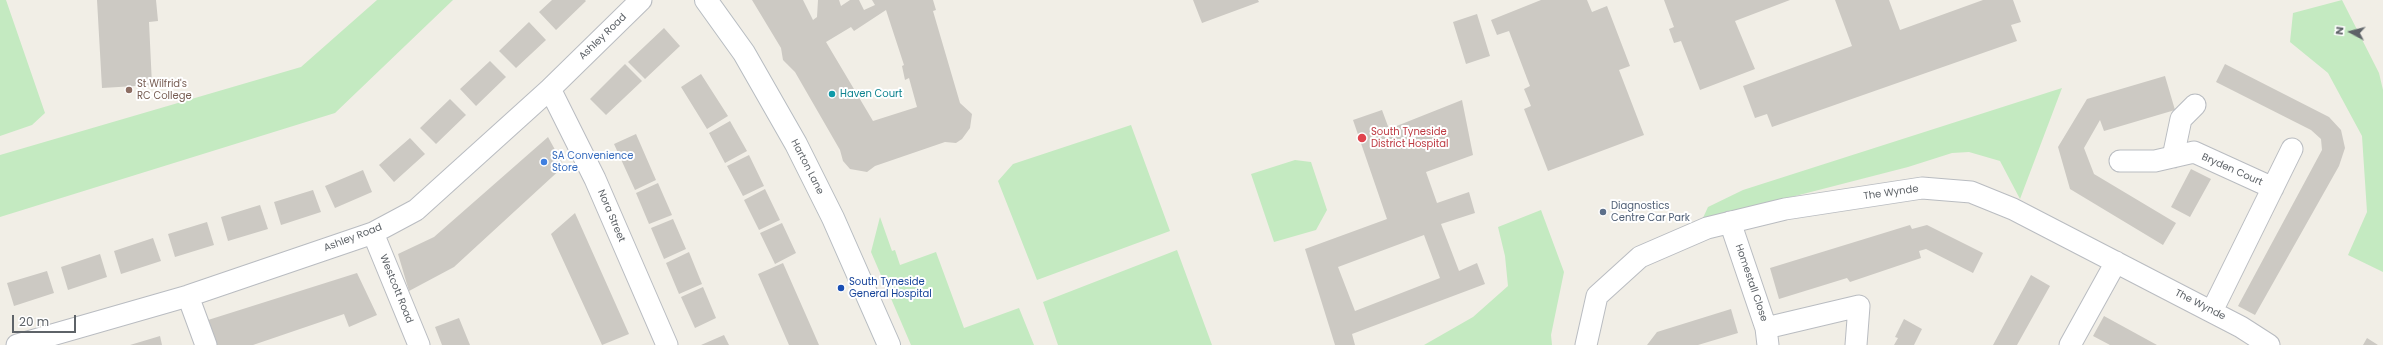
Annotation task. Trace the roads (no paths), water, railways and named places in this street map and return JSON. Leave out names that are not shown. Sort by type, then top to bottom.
[{"type":"street","name":"Ashley Road","points":[[17,345],[188,296],[373,233],[416,210],[550,89],[641,0]]},
{"type":"street","name":"Harton Lane","points":[[706,0],[744,53],[796,144],[833,218],[889,345]]},
{"type":"street","name":"Nora Street","points":[[550,89],[595,179],[667,345]]},
{"type":"street","points":[[2173,157],[2181,119],[2195,105]]},
{"type":"street","name":"Bryden Court","points":[[2212,311],[2292,149]]},
{"type":"street","name":"Bryden Court","points":[[2120,161],[2155,161],[2194,152],[2273,188]]},
{"type":"street","name":"The Wynde","points":[[1586,345],[1597,296],[1640,257],[1707,228],[1730,222],[1785,209],[1922,188],[1970,192],[2017,211],[2212,311],[2270,345]]},
{"type":"street","name":"Homestall Close","points":[[1730,222],[1767,336]]},
{"type":"street","name":"Westcott Road","points":[[373,233],[419,345]]},
{"type":"street","points":[[2070,345],[2116,262]]},
{"type":"street","points":[[188,296],[206,345]]},
{"type":"street","points":[[1767,336],[1859,306],[1856,345]]},
{"type":"place","name":"St Wilfrid's RC College","points":[[129,90]]},
{"type":"place","name":"Haven Court","points":[[832,94]]},
{"type":"place","name":"South Tyneside District Hospital","points":[[1362,138]]},
{"type":"place","name":"SA Convenience Store","points":[[544,162]]},
{"type":"place","name":"Diagnostics Centre Car Park","points":[[1603,212]]},
{"type":"place","name":"South Tyneside General Hospital","points":[[841,288]]}]
